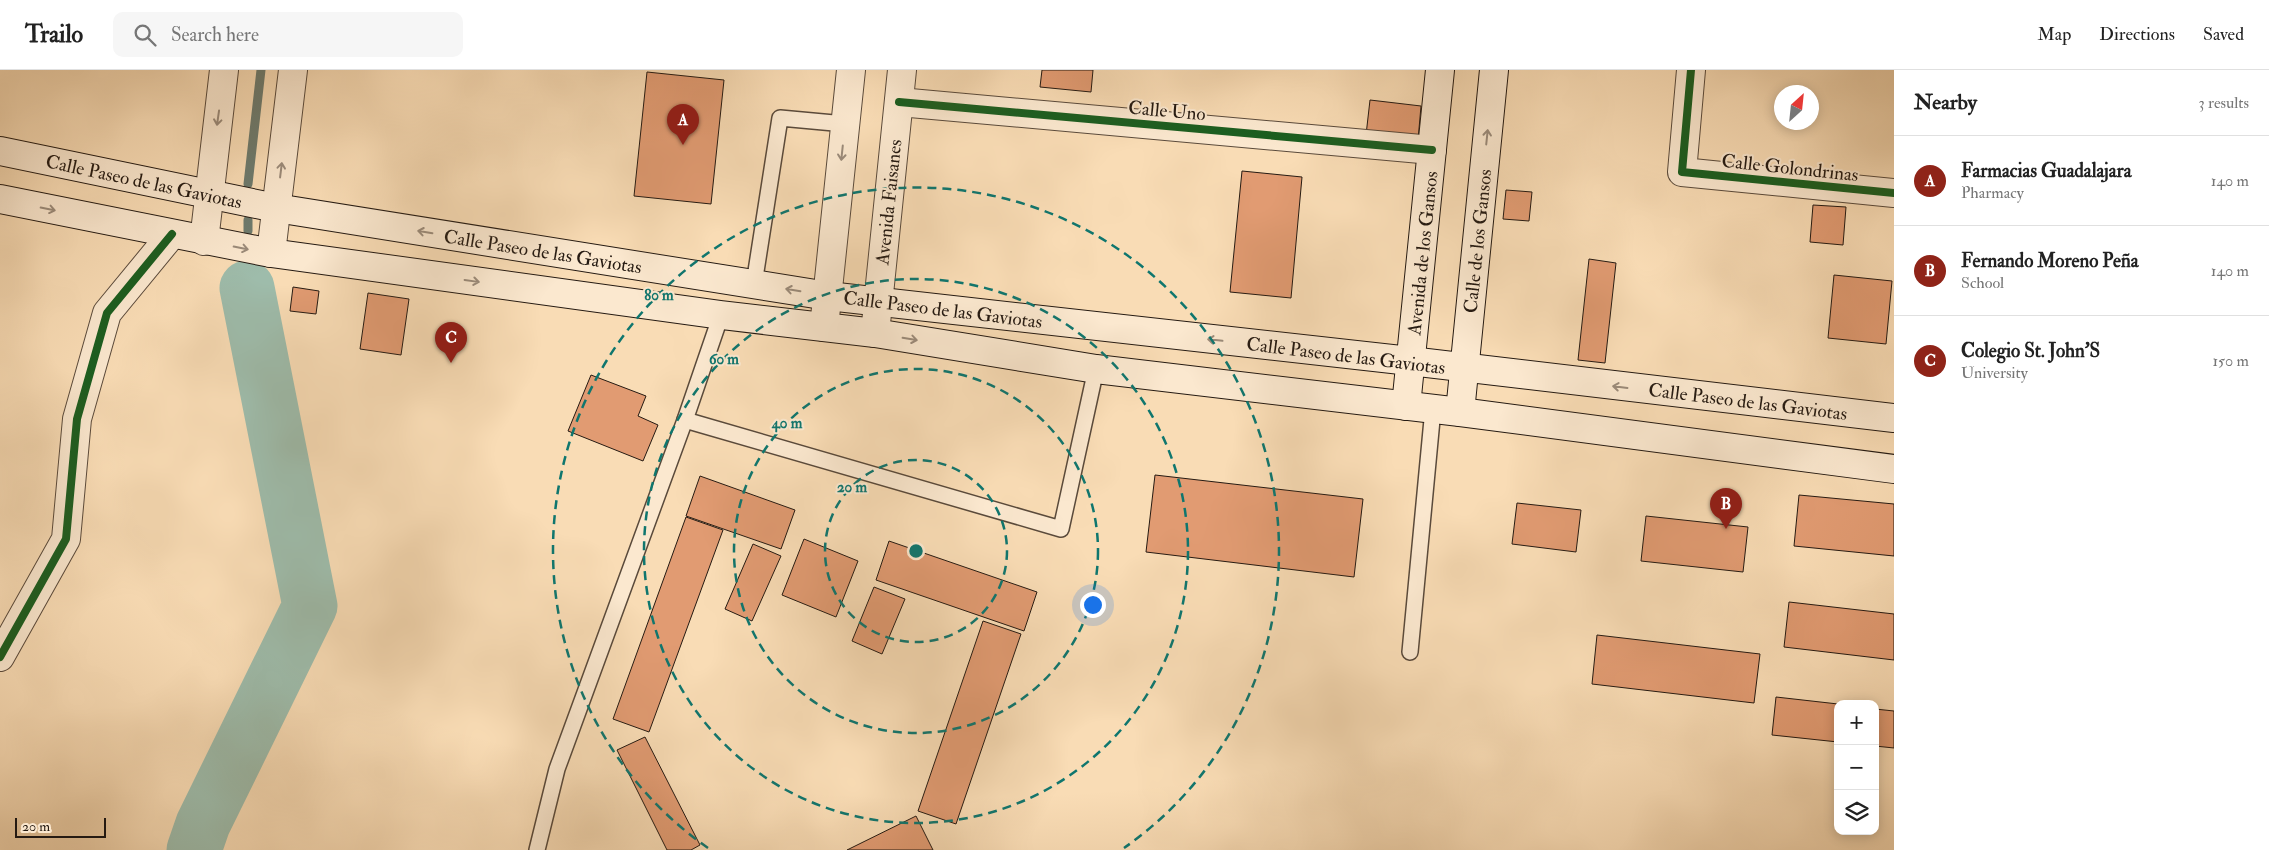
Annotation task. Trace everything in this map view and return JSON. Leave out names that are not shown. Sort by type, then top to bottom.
[{"type":"main road","points":[[204,241],[224,70]]},
{"type":"main road","points":[[271,253],[293,70]]},
{"type":"main road","points":[[824,327],[851,70]]},
{"type":"main road","name":"Avenida Faisanes","points":[[874,333],[902,70]]},
{"type":"main road","name":"Avenida de los Gansos","points":[[1406,406],[1440,70]]},
{"type":"main road","name":"Calle de los Gansos","points":[[1460,412],[1494,70]]},
{"type":"main road","name":"Calle Golondrinas","points":[[1692,70],[1682,172],[1894,193]]},
{"type":"main road","name":"Calle Uno","points":[[899,102],[1432,150]]},
{"type":"main road","name":"Calle Paseo de las Gaviotas","points":[[0,151],[276,208],[828,296],[1410,361],[1894,418]]},
{"type":"main road","name":"Calle Paseo de las Gaviotas","points":[[0,199],[271,253],[721,315],[874,333],[1096,369],[1460,412],[1894,469]]},
{"type":"main road","points":[[0,657],[66,539],[77,418],[108,313],[172,234]]},
{"type":"lane","points":[[754,284],[780,118],[845,124]]},
{"type":"lane","points":[[537,850],[556,769],[686,420],[721,315]]},
{"type":"lane","points":[[686,420],[1061,529],[1096,369]]},
{"type":"lane","points":[[1410,652],[1433,409]]},
{"type":"building","points":[[1042,70],[1093,70],[1091,92],[1040,87]]},
{"type":"building","points":[[647,72],[724,80],[711,204],[634,196]]},
{"type":"building","points":[[1370,100],[1421,106],[1418,140],[1366,135]]},
{"type":"building","points":[[1242,171],[1302,177],[1291,298],[1230,292]]},
{"type":"building","points":[[1506,190],[1532,192],[1529,221],[1503,219]]},
{"type":"building","points":[[1813,205],[1846,207],[1843,245],[1810,242]]},
{"type":"building","points":[[1589,259],[1616,263],[1605,363],[1578,360]]},
{"type":"building","points":[[1834,275],[1892,281],[1886,344],[1828,338]]},
{"type":"building","points":[[293,287],[319,291],[316,314],[290,311]]},
{"type":"building","points":[[368,293],[409,299],[401,355],[360,349]]},
{"type":"building","points":[[591,375],[646,396],[638,416],[658,425],[643,461],[568,431]]},
{"type":"building","points":[[1155,475],[1363,499],[1354,577],[1146,552]]},
{"type":"building","points":[[700,476],[795,510],[781,549],[686,516]]},
{"type":"building","points":[[1799,495],[1894,504],[1894,556],[1794,546]]},
{"type":"building","points":[[1517,503],[1581,510],[1576,552],[1512,544]]},
{"type":"building","points":[[1646,516],[1748,527],[1743,572],[1641,561]]},
{"type":"building","points":[[686,517],[723,530],[649,732],[613,719]]},
{"type":"building","points":[[804,539],[858,561],[836,617],[782,595]]},
{"type":"building","points":[[889,541],[1037,592],[1024,631],[876,580]]},
{"type":"building","points":[[753,544],[781,556],[752,621],[725,609]]},
{"type":"building","points":[[874,587],[905,599],[882,654],[852,641]]},
{"type":"building","points":[[1789,602],[1894,614],[1894,660],[1784,647]]},
{"type":"building","points":[[983,621],[1021,634],[956,824],[918,811]]},
{"type":"building","points":[[1597,635],[1760,654],[1754,703],[1592,684]]},
{"type":"building","points":[[1776,697],[1834,704],[1834,742],[1772,735]]},
{"type":"building","points":[[1879,709],[1894,711],[1894,748],[1879,746]]},
{"type":"building","points":[[645,737],[700,845],[691,850],[667,850],[617,750]]},
{"type":"building","points":[[916,816],[933,850],[847,850]]},
{"type":"waterway","points":[[248,184],[261,70]]},
{"type":"waterway","points":[[248,220],[248,231]]},
{"type":"waterway","points":[[247,267],[247,288]]},
{"type":"waterway","points":[[194,850],[203,824],[310,606],[247,288]]},
{"type":"cycle path","points":[[1691,70],[1682,172],[1894,193]]},
{"type":"cycle path","points":[[899,102],[1432,150]]},
{"type":"cycle path","points":[[0,657],[66,539],[77,419],[107,313],[172,234]]},
{"type":"place","name":"Farmacias Guadalajara","points":[[683,145]]},
{"type":"place","name":"Colegio St. John'S","points":[[451,363]]},
{"type":"place","name":"Fernando Moreno Peña","points":[[1726,529]]}]
